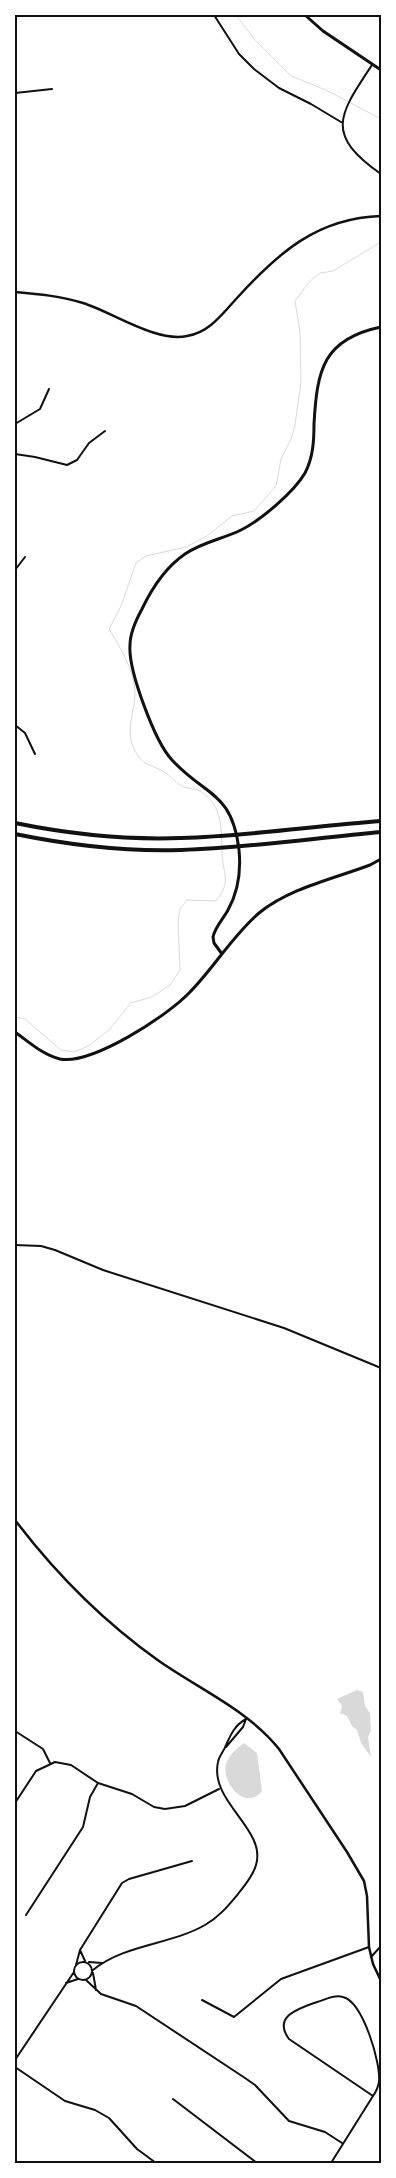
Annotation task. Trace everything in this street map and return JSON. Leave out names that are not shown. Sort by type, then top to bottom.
[{"type":"main road","points":[[305,15],[323,31],[381,70]]},
{"type":"main road","points":[[222,954],[214,943],[213,937],[235,895],[239,868],[235,829],[221,801],[173,762],[161,743],[132,670],[131,634],[151,592],[162,576],[178,559],[198,546],[250,524],[295,486],[304,474],[311,458],[316,397],[328,357],[335,347],[348,338],[381,327]]},
{"type":"main road","points":[[15,822],[59,830],[114,836],[179,838],[381,821]]},
{"type":"main road","points":[[15,834],[93,847],[180,850],[271,844],[381,832]]},
{"type":"main road","points":[[15,1032],[41,1050],[57,1058],[76,1059],[90,1056],[139,1030],[173,1008],[189,993],[250,922],[282,898],[370,865],[381,859]]},
{"type":"street","points":[[214,15],[239,54],[254,69],[279,88],[341,122]]},
{"type":"street","points":[[372,65],[344,112],[341,122],[346,140],[355,154],[381,174]]},
{"type":"street","points":[[15,93],[52,89]]},
{"type":"street","points":[[15,292],[81,302],[161,335],[186,336],[212,325],[254,280],[281,255],[305,237],[326,226],[344,220],[381,216]]},
{"type":"street","points":[[15,424],[40,409],[49,389]]},
{"type":"street","points":[[15,454],[35,456],[67,465],[77,460],[89,443],[105,431]]},
{"type":"street","points":[[15,570],[25,557]]},
{"type":"street","points":[[15,725],[26,733],[35,754]]},
{"type":"street","points":[[15,1245],[41,1246],[55,1250],[103,1270],[284,1328],[381,1368]]},
{"type":"street","points":[[15,1520],[58,1571],[96,1610],[161,1662],[262,1731],[279,1748],[360,1873],[367,1896],[371,1957],[381,1980]]},
{"type":"street","points":[[76,1965],[86,1962],[102,1963],[207,1924],[224,1911],[249,1880],[257,1862],[256,1845],[220,1788],[217,1771],[218,1760],[224,1749],[238,1724],[246,1719]]},
{"type":"street","points":[[224,1749],[243,1727],[246,1719]]},
{"type":"street","points":[[15,1731],[40,1746],[50,1763]]},
{"type":"street","points":[[15,1803],[33,1774],[50,1763],[60,1762],[71,1765],[98,1783],[132,1794],[154,1806],[170,1810],[185,1806],[220,1788]]},
{"type":"street","points":[[26,1916],[83,1827],[89,1801],[98,1783]]},
{"type":"street","points":[[15,2060],[74,1972],[80,1950],[125,1881],[192,1861]]},
{"type":"street","points":[[202,2000],[234,2017],[280,1979],[369,1946]]},
{"type":"street","points":[[371,1957],[381,1946]]},
{"type":"street","points":[[80,1950],[93,1972],[96,1990]]},
{"type":"street","points":[[86,1980],[102,1963]]},
{"type":"street","points":[[74,1972],[78,1979]]},
{"type":"street","points":[[66,1983],[78,1979],[86,1980],[96,1990],[136,2006],[255,2085],[289,2121],[325,2132],[342,2143]]},
{"type":"street","points":[[331,2163],[373,2096],[379,2082],[377,2064],[368,2030],[348,1999],[341,1996],[332,1997],[295,2010],[287,2016],[284,2028],[289,2039],[373,2096]]},
{"type":"street","points":[[15,2067],[65,2101],[95,2110],[109,2118],[137,2149],[156,2163]]},
{"type":"street","points":[[173,2099],[257,2163]]},
{"type":"shaded area","points":[[357,1690],[363,1692],[365,1706],[370,1713],[371,1730],[368,1737],[371,1757],[361,1743],[357,1730],[352,1726],[347,1716],[340,1713],[342,1706],[337,1699]]},
{"type":"shaded area","points":[[244,1743],[257,1753],[262,1791],[255,1797],[248,1798],[236,1792],[227,1779],[225,1771],[229,1758]]},
{"type":"waterway","points":[[236,15],[255,40],[291,76],[326,90],[381,119]]},
{"type":"waterway","points":[[15,1017],[25,1019],[61,1050],[74,1052],[88,1046],[109,1030],[131,1003],[152,997],[170,985],[180,970],[178,922],[180,909],[187,900],[216,901],[224,889],[225,879],[220,820],[213,804],[200,791],[184,787],[164,772],[143,762],[135,751],[130,736],[135,700],[134,684],[126,659],[109,629],[121,606],[136,563],[146,556],[186,547],[207,536],[232,516],[254,511],[276,486],[281,459],[291,439],[295,425],[301,382],[300,332],[295,301],[309,282],[320,273],[333,271],[381,242]]}]
